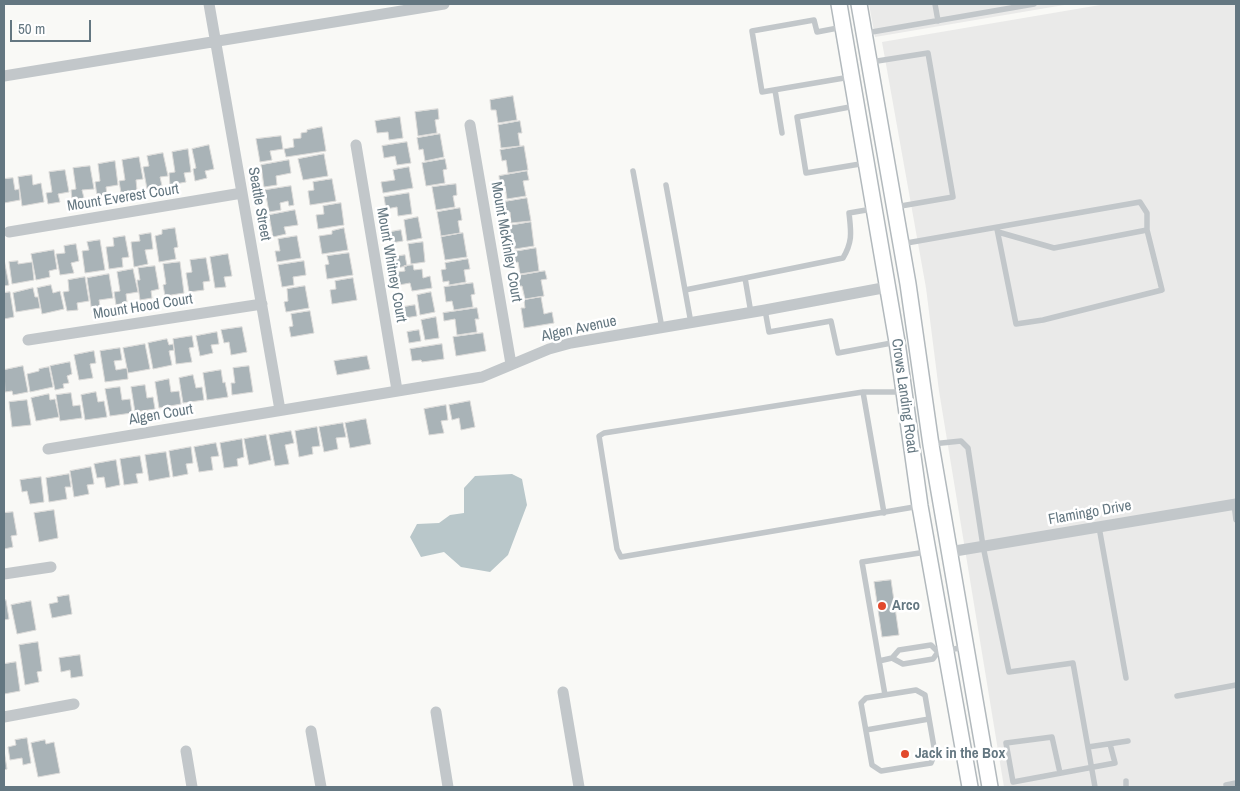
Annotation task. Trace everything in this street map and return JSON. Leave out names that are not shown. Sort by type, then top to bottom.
[{"type":"main road","name":"Crows Landing Road","points":[[839,4],[897,342],[942,651],[970,787]]},
{"type":"main road","name":"Crows Landing Road","points":[[859,4],[895,207],[948,549],[990,787]]},
{"type":"main road","points":[[862,138],[875,154],[891,230],[901,244]]},
{"type":"main road","points":[[888,287],[894,289],[901,298],[910,344],[918,352]]},
{"type":"main road","points":[[920,506],[928,508],[932,514],[936,528],[948,549]]},
{"type":"street","name":"Seattle Street","points":[[209,4],[280,410]]},
{"type":"street","points":[[4,76],[444,4]]},
{"type":"street","name":"Mount McKinley Court","points":[[470,125],[511,364]]},
{"type":"street","name":"Mount Whitney Court","points":[[356,145],[397,390]]},
{"type":"street","name":"Mount Everest Court","points":[[9,232],[242,193]]},
{"type":"street","name":"Algen Avenue","points":[[280,410],[482,376],[549,349],[571,343],[888,287]]},
{"type":"street","name":"Mount Hood Court","points":[[28,340],[262,304]]},
{"type":"street","name":"Algen Court","points":[[48,449],[280,410]]},
{"type":"street","name":"Flamingo Drive","points":[[948,549],[983,546],[1235,504]]},
{"type":"street","points":[[4,574],[51,567]]},
{"type":"street","points":[[563,692],[579,787]]},
{"type":"street","points":[[4,716],[74,704]]},
{"type":"street","points":[[436,712],[448,787]]},
{"type":"street","points":[[311,731],[320,787]]},
{"type":"street","points":[[186,751],[192,787]]},
{"type":"lane","points":[[935,4],[938,21]]},
{"type":"lane","points":[[864,33],[1034,4]]},
{"type":"lane","points":[[843,27],[817,32],[814,20],[752,31],[762,92],[852,76]]},
{"type":"lane","points":[[869,63],[928,52],[930,62],[953,197],[895,207]]},
{"type":"lane","points":[[775,90],[782,133]]},
{"type":"lane","points":[[857,105],[797,118],[806,173],[867,163]]},
{"type":"lane","points":[[633,171],[662,328]]},
{"type":"lane","points":[[666,185],[691,323]]},
{"type":"lane","points":[[901,244],[998,229],[1140,202],[1146,213],[1146,230],[1162,290],[1043,320],[1016,324],[998,229]]},
{"type":"lane","points":[[685,290],[843,258],[850,246],[849,213],[874,208]]},
{"type":"lane","points":[[998,229],[1054,248],[1146,230]]},
{"type":"lane","points":[[745,278],[751,312]]},
{"type":"lane","points":[[765,310],[769,332],[831,321],[838,353],[897,342]]},
{"type":"lane","points":[[863,392],[884,513]]},
{"type":"lane","points":[[903,392],[863,392],[604,433],[599,436],[617,548],[621,557],[920,506]]},
{"type":"lane","points":[[931,445],[961,441],[968,448],[983,546],[1009,672],[1073,663],[1096,787]]},
{"type":"lane","points":[[1235,504],[1236,520]]},
{"type":"lane","points":[[1099,527],[1126,678]]},
{"type":"lane","points":[[885,695],[862,562],[928,552]]},
{"type":"lane","points":[[879,661],[892,658],[899,650],[931,645],[942,651]]},
{"type":"lane","points":[[892,658],[903,664],[933,660],[942,651],[965,647]]},
{"type":"lane","points":[[1177,696],[1236,685]]},
{"type":"lane","points":[[916,690],[925,695],[935,754],[931,763],[881,772],[872,765],[861,703],[866,698],[885,695],[916,690]]},
{"type":"lane","points":[[866,730],[929,719]]},
{"type":"lane","points":[[1060,773],[1052,737],[1006,743],[1013,782],[1060,773],[1092,766],[1115,762],[1110,744]]},
{"type":"lane","points":[[1088,747],[1128,741]]},
{"type":"lane","points":[[1226,785],[1236,783]]},
{"type":"shaded area","points":[[869,4],[1070,4],[875,37]]},
{"type":"shaded area","points":[[1106,4],[1236,4],[1236,787],[1004,787],[939,391],[926,288],[882,42]]},
{"type":"shaded area","points":[[512,474],[522,479],[527,505],[508,555],[490,572],[461,567],[444,552],[421,557],[410,537],[417,524],[439,523],[450,515],[464,513],[464,488],[475,476]]},
{"type":"building","points":[[513,96],[517,120],[498,123],[496,110],[491,110],[490,100]]},
{"type":"building","points":[[438,109],[439,119],[435,120],[437,133],[418,136],[415,112]]},
{"type":"building","points":[[400,117],[403,138],[389,140],[388,132],[377,133],[375,121]]},
{"type":"building","points":[[520,121],[522,133],[518,133],[520,146],[501,148],[498,125]]},
{"type":"building","points":[[322,127],[326,151],[286,157],[284,149],[294,147],[293,139],[301,138],[301,133],[307,132],[307,130]]},
{"type":"building","points":[[440,134],[444,157],[425,161],[423,149],[419,150],[417,138]]},
{"type":"building","points":[[281,136],[283,149],[270,151],[272,160],[260,162],[256,139]]},
{"type":"building","points":[[407,142],[411,163],[397,165],[395,156],[384,158],[382,146]]},
{"type":"building","points":[[209,145],[214,169],[205,171],[207,178],[195,181],[193,169],[196,168],[192,149]]},
{"type":"building","points":[[524,146],[528,170],[508,173],[506,160],[502,161],[500,150]]},
{"type":"building","points":[[188,149],[191,172],[184,173],[186,182],[170,185],[169,173],[175,172],[172,152]]},
{"type":"building","points":[[163,153],[168,176],[160,177],[162,186],[147,189],[143,167],[149,166],[147,156]]},
{"type":"building","points":[[324,154],[328,176],[303,180],[298,159]]},
{"type":"building","points":[[139,157],[143,179],[136,180],[137,190],[121,193],[119,181],[125,180],[122,160]]},
{"type":"building","points":[[445,159],[447,169],[443,170],[445,183],[426,186],[422,163]]},
{"type":"building","points":[[289,160],[291,173],[276,176],[277,185],[264,187],[261,165]]},
{"type":"building","points":[[115,161],[118,185],[106,187],[107,195],[97,196],[95,182],[100,181],[98,164]]},
{"type":"building","points":[[90,166],[94,189],[82,190],[84,198],[72,200],[71,190],[76,189],[73,168]]},
{"type":"building","points":[[409,167],[413,188],[383,193],[381,182],[395,180],[393,170]]},
{"type":"building","points":[[65,170],[69,192],[58,194],[60,202],[48,204],[46,193],[52,192],[49,172]]},
{"type":"building","points":[[527,171],[529,180],[523,181],[526,196],[507,199],[505,186],[500,186],[499,176]]},
{"type":"building","points":[[32,175],[33,185],[41,183],[44,202],[22,206],[18,177]]},
{"type":"building","points":[[13,178],[15,190],[19,189],[20,200],[4,203],[4,179]]},
{"type":"building","points":[[332,179],[336,201],[310,205],[308,191],[314,190],[313,182]]},
{"type":"building","points":[[456,184],[457,195],[453,196],[455,207],[436,210],[432,187]]},
{"type":"building","points":[[291,186],[294,205],[289,206],[288,201],[280,203],[281,210],[269,212],[265,190]]},
{"type":"building","points":[[409,193],[412,214],[398,216],[397,207],[386,209],[384,197]]},
{"type":"building","points":[[527,198],[531,221],[511,223],[510,212],[505,212],[503,202]]},
{"type":"building","points":[[341,203],[344,225],[318,229],[316,215],[324,214],[323,206]]},
{"type":"building","points":[[460,208],[462,220],[458,221],[460,233],[441,236],[437,212]]},
{"type":"building","points":[[295,210],[298,225],[284,227],[286,234],[273,237],[269,215]]},
{"type":"building","points":[[418,217],[422,238],[407,241],[404,220]]},
{"type":"building","points":[[531,222],[534,246],[515,249],[513,237],[509,237],[507,226]]},
{"type":"building","points":[[175,228],[178,247],[174,248],[176,259],[159,262],[155,236],[162,234],[162,230]]},
{"type":"building","points":[[344,228],[348,250],[322,254],[319,236],[332,234],[332,231]]},
{"type":"building","points":[[401,230],[403,241],[391,243],[390,232]]},
{"type":"building","points":[[151,233],[153,249],[145,250],[148,264],[134,267],[131,242],[140,241],[139,235]]},
{"type":"building","points":[[463,233],[467,257],[445,260],[441,237]]},
{"type":"building","points":[[125,236],[129,257],[122,258],[123,267],[109,269],[106,247],[114,246],[113,238]]},
{"type":"building","points":[[297,236],[301,258],[277,262],[275,251],[280,251],[278,239]]},
{"type":"building","points":[[100,240],[105,270],[85,273],[82,251],[89,250],[87,242]]},
{"type":"building","points":[[423,242],[425,262],[411,264],[408,244]]},
{"type":"building","points":[[76,244],[79,261],[71,263],[74,273],[60,275],[56,254],[65,253],[64,246]]},
{"type":"building","points":[[536,248],[539,271],[520,274],[518,262],[514,263],[512,252]]},
{"type":"building","points":[[54,250],[57,269],[49,271],[50,277],[36,280],[31,254]]},
{"type":"building","points":[[349,253],[353,275],[327,279],[325,265],[329,264],[327,256]]},
{"type":"building","points":[[228,254],[232,276],[224,277],[226,287],[215,288],[210,257]]},
{"type":"building","points":[[405,255],[407,266],[396,268],[394,257]]},
{"type":"building","points":[[206,258],[210,281],[203,282],[204,290],[189,292],[186,273],[192,272],[190,260]]},
{"type":"building","points":[[4,259],[9,285],[4,286]]},
{"type":"building","points":[[468,259],[470,269],[464,270],[466,282],[449,285],[449,281],[443,282],[441,270],[446,269],[445,263]]},
{"type":"building","points":[[18,261],[18,264],[32,262],[34,280],[12,284],[9,262]]},
{"type":"building","points":[[304,261],[306,275],[293,277],[294,285],[282,287],[278,265]]},
{"type":"building","points":[[180,262],[184,293],[165,296],[163,285],[166,284],[163,264]]},
{"type":"building","points":[[413,265],[414,270],[422,269],[423,278],[430,276],[432,288],[412,291],[410,283],[399,285],[397,272],[405,271],[404,266]]},
{"type":"building","points":[[155,266],[159,289],[151,291],[152,298],[140,300],[137,280],[140,280],[138,268]]},
{"type":"building","points":[[133,269],[138,292],[126,294],[127,302],[116,305],[114,292],[120,291],[117,272]]},
{"type":"building","points":[[545,271],[547,279],[541,280],[544,296],[525,299],[522,286],[518,286],[516,276]]},
{"type":"building","points":[[109,274],[113,298],[99,300],[101,312],[92,313],[87,278]]},
{"type":"building","points":[[85,277],[89,301],[77,303],[78,310],[67,311],[63,292],[69,291],[68,280]]},
{"type":"building","points":[[353,278],[357,300],[332,304],[330,290],[336,289],[335,281]]},
{"type":"building","points":[[473,283],[475,294],[471,295],[473,307],[454,310],[452,301],[446,302],[444,287]]},
{"type":"building","points":[[51,285],[53,293],[60,291],[64,309],[42,314],[37,288]]},
{"type":"building","points":[[305,286],[309,308],[286,312],[284,302],[288,301],[287,289]]},
{"type":"building","points":[[33,288],[35,297],[38,297],[40,308],[16,312],[13,293]]},
{"type":"building","points":[[10,292],[14,317],[4,319],[4,293]]},
{"type":"building","points":[[431,292],[435,312],[420,315],[417,295]]},
{"type":"building","points":[[541,297],[544,314],[552,312],[554,323],[524,328],[521,308],[525,308],[524,300]]},
{"type":"building","points":[[415,305],[417,316],[405,318],[403,307]]},
{"type":"building","points":[[477,308],[479,319],[475,319],[477,332],[457,335],[455,319],[444,321],[443,313]]},
{"type":"building","points":[[310,311],[314,333],[291,337],[289,327],[293,326],[291,314]]},
{"type":"building","points":[[436,317],[439,338],[425,340],[421,320]]},
{"type":"building","points":[[242,327],[247,352],[231,355],[229,342],[224,343],[221,330]]},
{"type":"building","points":[[419,330],[421,341],[409,343],[407,332]]},
{"type":"building","points":[[217,332],[219,344],[211,345],[213,353],[200,356],[196,336]]},
{"type":"building","points":[[483,333],[486,351],[456,356],[453,337]]},
{"type":"building","points":[[192,336],[194,347],[189,348],[192,362],[176,364],[173,339]]},
{"type":"building","points":[[167,339],[169,345],[173,344],[174,350],[169,351],[172,365],[153,369],[148,343]]},
{"type":"building","points":[[145,344],[150,369],[128,373],[123,348]]},
{"type":"building","points":[[442,344],[444,359],[422,362],[421,360],[412,361],[410,349]]},
{"type":"building","points":[[120,348],[122,360],[114,361],[116,370],[127,368],[128,379],[105,382],[100,351]]},
{"type":"building","points":[[94,351],[96,363],[90,364],[93,378],[79,380],[74,355]]},
{"type":"building","points":[[367,356],[370,369],[337,375],[334,361]]},
{"type":"building","points":[[70,362],[72,374],[67,376],[69,383],[63,384],[64,388],[55,390],[50,366]]},
{"type":"building","points":[[23,366],[28,392],[13,395],[12,391],[5,392],[4,370]]},
{"type":"building","points":[[249,366],[253,392],[232,395],[231,383],[235,383],[233,368]]},
{"type":"building","points":[[49,367],[53,387],[30,392],[27,374]]},
{"type":"building","points":[[221,370],[228,397],[207,400],[203,373]]},
{"type":"building","points":[[193,375],[196,388],[202,387],[204,400],[183,403],[179,378]]},
{"type":"building","points":[[169,379],[171,392],[179,391],[181,404],[159,408],[155,382]]},
{"type":"building","points":[[145,385],[147,398],[153,397],[155,409],[135,412],[131,387]]},
{"type":"building","points":[[120,387],[122,400],[130,399],[132,413],[110,416],[105,389]]},
{"type":"building","points":[[96,392],[98,402],[104,401],[107,417],[85,420],[81,395]]},
{"type":"building","points":[[71,393],[73,406],[80,405],[82,418],[60,421],[56,395]]},
{"type":"building","points":[[49,394],[50,400],[55,399],[59,417],[36,421],[31,398]]},
{"type":"building","points":[[27,400],[31,425],[12,427],[9,402]]},
{"type":"building","points":[[470,401],[475,427],[461,430],[459,418],[452,420],[449,405]]},
{"type":"building","points":[[446,405],[448,420],[441,421],[444,433],[429,435],[424,409]]},
{"type":"building","points":[[366,419],[371,444],[350,448],[345,423]]},
{"type":"building","points":[[343,423],[346,437],[336,438],[338,449],[324,452],[319,427]]},
{"type":"building","points":[[317,427],[320,446],[312,447],[313,454],[299,457],[295,431]]},
{"type":"building","points":[[291,431],[294,443],[285,445],[289,464],[275,466],[269,435]]},
{"type":"building","points":[[266,435],[271,460],[249,465],[244,439]]},
{"type":"building","points":[[242,439],[244,457],[237,459],[238,466],[224,468],[220,443]]},
{"type":"building","points":[[216,443],[219,456],[211,457],[213,470],[199,472],[194,447]]},
{"type":"building","points":[[191,447],[193,463],[186,464],[188,474],[173,477],[169,451]]},
{"type":"building","points":[[166,452],[170,477],[149,481],[145,455]]},
{"type":"building","points":[[140,456],[143,473],[136,474],[138,483],[124,485],[120,459]]},
{"type":"building","points":[[116,460],[120,485],[106,488],[104,477],[97,478],[94,464]]},
{"type":"building","points":[[91,467],[94,484],[87,485],[89,494],[74,497],[70,471]]},
{"type":"building","points":[[69,474],[71,487],[65,487],[67,499],[49,502],[46,478]]},
{"type":"building","points":[[41,477],[44,502],[30,504],[27,491],[22,492],[20,480]]},
{"type":"building","points":[[54,510],[58,538],[39,542],[34,513]]},
{"type":"building","points":[[13,512],[17,535],[11,536],[13,547],[4,549],[4,513]]},
{"type":"building","points":[[891,580],[899,635],[882,637],[874,582]]},
{"type":"building","points":[[69,595],[72,614],[52,618],[49,604],[58,602],[57,597]]},
{"type":"building","points":[[6,600],[9,619],[4,620],[4,601]]},
{"type":"building","points":[[31,601],[36,630],[17,634],[11,605]]},
{"type":"building","points":[[38,642],[42,671],[37,672],[39,682],[25,685],[19,645]]},
{"type":"building","points":[[80,655],[83,676],[71,678],[70,670],[61,672],[59,658]]},
{"type":"building","points":[[16,662],[20,691],[4,694],[4,664]]},
{"type":"building","points":[[27,738],[31,763],[23,765],[22,758],[10,760],[8,747],[16,745],[15,740]]},
{"type":"building","points":[[45,740],[46,744],[54,742],[60,773],[38,777],[31,743]]},
{"type":"building","points":[[4,750],[7,769],[4,770]]},
{"type":"place","name":"Arco","points":[[882,606]]},
{"type":"place","name":"Jack in the Box","points":[[905,754]]}]
